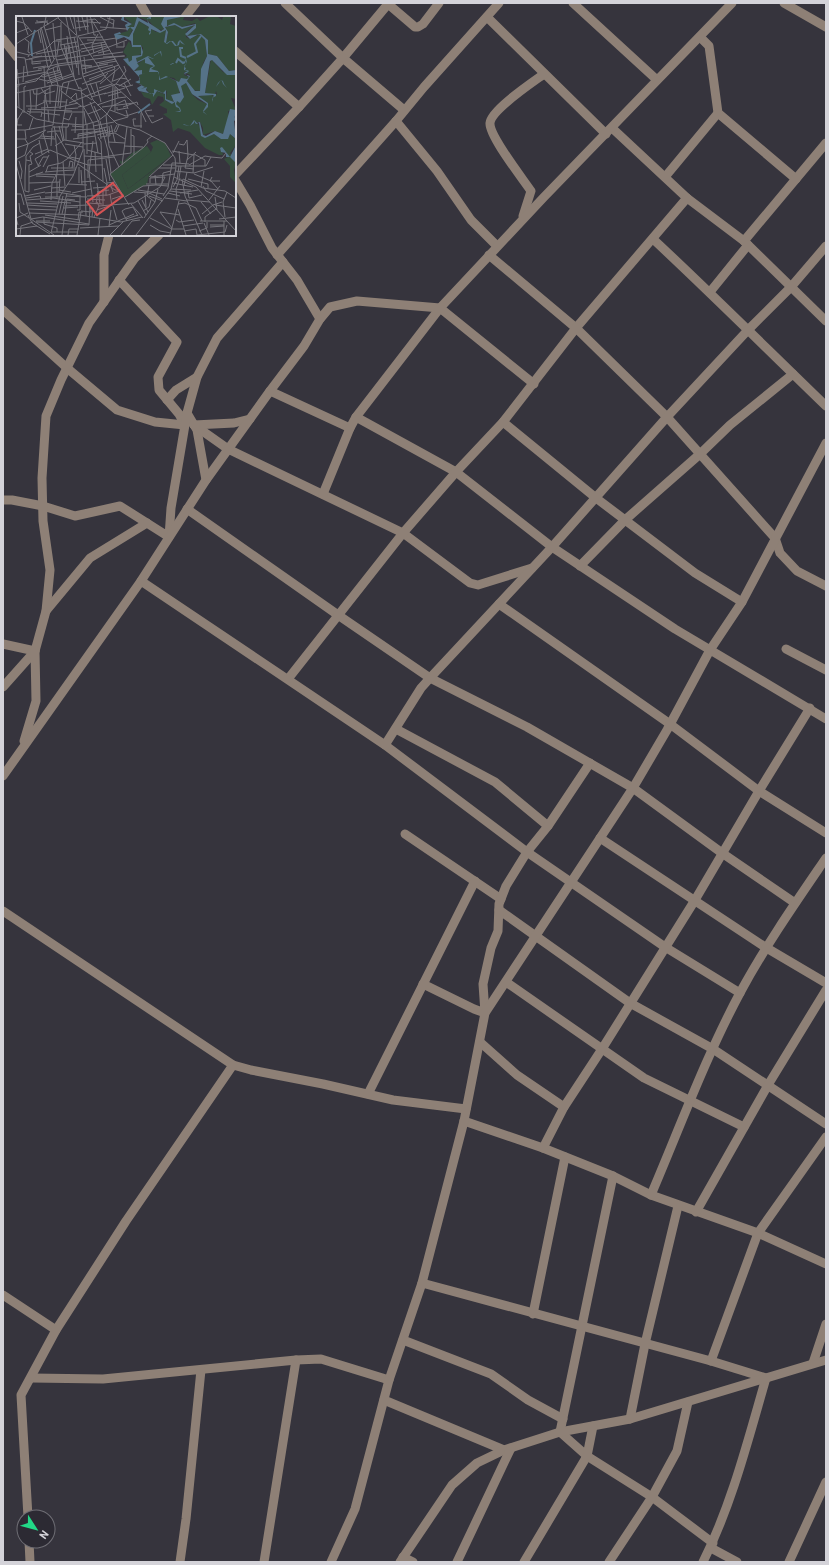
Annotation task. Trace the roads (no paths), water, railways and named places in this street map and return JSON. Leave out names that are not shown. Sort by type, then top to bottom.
[{"type":"street","points":[[140,3],[147,16]]},
{"type":"street","points":[[190,15],[196,3]]},
{"type":"street","points":[[284,3],[343,58],[404,110]]},
{"type":"street","points":[[236,174],[343,58],[388,3],[415,27],[418,27],[439,3]]},
{"type":"street","points":[[169,537],[171,508],[189,425],[187,413],[197,377],[217,338],[280,258],[404,110],[499,3]]},
{"type":"street","points":[[573,3],[657,80]]},
{"type":"street","points":[[323,494],[350,428],[356,418],[440,308],[497,246],[732,3]]},
{"type":"street","points":[[784,3],[826,27]]},
{"type":"street","points":[[487,18],[544,74],[609,131],[665,177],[687,198],[746,243],[826,321]]},
{"type":"street","points":[[700,37],[709,46],[718,113],[796,179]]},
{"type":"street","points":[[3,40],[16,56]]},
{"type":"street","points":[[236,52],[299,107]]},
{"type":"street","points":[[522,220],[531,191],[490,129],[490,122],[497,112],[522,89],[544,74]]},
{"type":"street","points":[[665,177],[718,113]]},
{"type":"street","points":[[396,121],[437,171],[471,220],[497,246]]},
{"type":"street","points":[[710,292],[796,179],[825,146]]},
{"type":"street","points":[[236,182],[272,248],[297,280],[320,319]]},
{"type":"street","points":[[288,679],[403,533],[456,472],[503,422],[576,328],[687,198]]},
{"type":"street","points":[[104,302],[104,255],[109,236]]},
{"type":"street","points":[[22,748],[36,701],[35,652],[46,611],[50,570],[43,506],[42,478],[46,416],[89,323],[135,258],[158,236]]},
{"type":"street","points":[[653,239],[710,292],[826,406]]},
{"type":"street","points":[[385,746],[430,678],[533,568],[667,417],[748,330],[791,287],[826,246]]},
{"type":"street","points":[[489,255],[576,328],[667,417],[775,538],[780,552],[797,571],[826,586]]},
{"type":"street","points":[[119,280],[177,342],[158,377],[159,390],[189,425],[197,430],[206,480]]},
{"type":"street","points":[[3,776],[141,581],[206,480],[304,346],[320,319],[330,307],[357,301],[440,308],[534,384]]},
{"type":"street","points":[[3,310],[67,368],[117,410],[155,422],[189,425],[234,423],[250,419]]},
{"type":"street","points":[[580,566],[625,520],[700,454],[730,425],[793,374]]},
{"type":"street","points":[[167,400],[176,390],[197,377]]},
{"type":"street","points":[[270,391],[350,428]]},
{"type":"street","points":[[356,418],[456,472],[552,547],[674,629],[810,708],[826,719]]},
{"type":"street","points":[[503,422],[596,498],[695,573],[742,602]]},
{"type":"street","points":[[189,425],[228,449],[403,533],[470,583],[478,585],[533,568]]},
{"type":"street","points":[[485,1013],[633,788],[710,650],[742,602],[826,442]]},
{"type":"street","points":[[3,500],[12,500],[43,506],[75,516],[120,506],[169,537]]},
{"type":"street","points":[[188,509],[430,678],[527,727],[633,788],[722,853],[795,903]]},
{"type":"street","points":[[46,611],[90,558],[147,523]]},
{"type":"street","points":[[141,581],[385,746],[527,852],[665,947],[740,993]]},
{"type":"street","points":[[499,604],[670,724],[759,791],[826,833]]},
{"type":"street","points":[[3,644],[35,652]]},
{"type":"street","points":[[786,649],[826,670]]},
{"type":"street","points":[[3,687],[35,652]]},
{"type":"street","points":[[542,1148],[564,1107],[695,900],[810,708]]},
{"type":"street","points":[[396,729],[495,782],[548,826]]},
{"type":"street","points":[[331,1562],[356,1509],[389,1380],[422,1283],[464,1121],[485,1013],[483,984],[491,948],[498,931],[501,899],[506,886],[527,852],[548,826],[590,764]]},
{"type":"street","points":[[406,834],[501,899]]},
{"type":"street","points":[[600,838],[765,947],[826,983]]},
{"type":"street","points":[[651,1195],[713,1049],[740,993],[765,947],[826,858]]},
{"type":"street","points":[[368,1094],[475,881]]},
{"type":"street","points":[[499,910],[630,1003],[713,1049],[768,1084],[826,1124]]},
{"type":"street","points":[[3,911],[234,1065],[251,1070],[393,1100],[466,1109]]},
{"type":"street","points":[[506,982],[644,1078],[744,1127]]},
{"type":"street","points":[[423,984],[485,1013]]},
{"type":"street","points":[[696,1212],[768,1084],[826,990]]},
{"type":"street","points":[[480,1042],[517,1074],[564,1107]]},
{"type":"street","points":[[28,1509],[21,1395],[56,1330],[126,1221],[234,1065]]},
{"type":"street","points":[[464,1121],[542,1148],[613,1176],[651,1195],[678,1206],[758,1233],[826,1264]]},
{"type":"street","points":[[712,1360],[758,1233],[826,1137]]},
{"type":"street","points":[[533,1314],[565,1157]]},
{"type":"street","points":[[560,1432],[613,1176]]},
{"type":"street","points":[[630,1420],[678,1206]]},
{"type":"street","points":[[422,1283],[533,1314],[712,1360],[766,1378]]},
{"type":"street","points":[[3,1295],[56,1330]]},
{"type":"street","points":[[814,1364],[826,1324]]},
{"type":"street","points":[[403,1340],[491,1374],[528,1400],[563,1419]]},
{"type":"street","points":[[31,1378],[103,1379],[296,1360],[321,1359],[389,1380]]},
{"type":"street","points":[[264,1562],[296,1360]]},
{"type":"street","points":[[413,1562],[401,1559],[452,1485],[478,1464],[508,1449],[560,1432],[630,1420],[826,1360]]},
{"type":"street","points":[[180,1562],[186,1519],[201,1370]]},
{"type":"street","points":[[703,1562],[712,1545],[736,1479],[766,1378]]},
{"type":"street","points":[[384,1400],[508,1449]]},
{"type":"street","points":[[609,1562],[652,1497],[677,1451],[688,1402]]},
{"type":"street","points":[[524,1562],[587,1456],[593,1426]]},
{"type":"street","points":[[560,1432],[587,1456],[652,1497],[712,1545],[737,1562]]},
{"type":"street","points":[[457,1562],[508,1449]]},
{"type":"street","points":[[789,1562],[826,1482]]},
{"type":"street","points":[[29,1549],[30,1562]]}]
